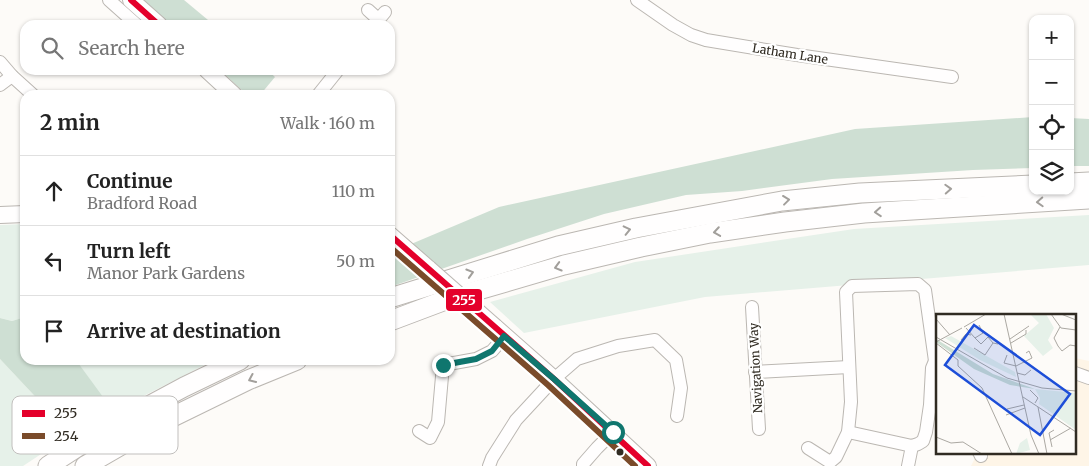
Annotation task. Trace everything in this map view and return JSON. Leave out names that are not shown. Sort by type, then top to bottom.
[{"type":"highway","points":[[1074,183],[1089,182]]},
{"type":"highway","points":[[395,296],[558,246],[636,228],[782,200],[860,193],[1029,185]]},
{"type":"highway","points":[[395,319],[451,298],[564,265],[710,233],[864,213],[1089,199]]},
{"type":"highway","points":[[167,396],[230,365]]},
{"type":"highway","points":[[178,415],[248,380],[285,365]]},
{"type":"highway","points":[[48,466],[67,454]]},
{"type":"highway","points":[[85,466],[106,454]]},
{"type":"main road","points":[[131,0],[153,20]]},
{"type":"main road","points":[[212,75],[229,90]]},
{"type":"main road","points":[[0,215],[20,214]]},
{"type":"main road","points":[[395,239],[554,379],[648,466]]},
{"type":"street","points":[[109,0],[131,20]]},
{"type":"street","name":"Latham Lane","points":[[637,0],[673,25],[691,35],[706,40],[952,77]]},
{"type":"street","points":[[368,10],[379,19]]},
{"type":"street","points":[[0,62],[27,90]]},
{"type":"street","points":[[322,90],[334,75]]},
{"type":"street","points":[[0,85],[12,76]]},
{"type":"street","points":[[808,448],[833,464],[848,432],[851,402],[846,292],[852,286],[918,284],[925,290],[936,360],[932,368],[930,405],[923,441],[912,446],[848,432]]},
{"type":"street","name":"Navigation Way","points":[[752,307],[759,429]]},
{"type":"street","points":[[420,431],[430,438],[438,422],[443,365],[476,359],[492,351],[500,331]]},
{"type":"street","points":[[490,466],[492,458],[516,420],[554,379],[577,359],[618,346],[655,340],[676,360],[681,388],[677,416]]},
{"type":"street","points":[[756,372],[849,367]]},
{"type":"street","points":[[1076,374],[1089,378]]},
{"type":"street","points":[[583,466],[613,432]]},
{"type":"street","points":[[908,466],[912,446]]},
{"type":"shaded area","points":[[1089,215],[1089,265],[705,297],[524,333],[490,302],[635,262],[854,229]]},
{"type":"shaded area","points":[[20,224],[20,319],[12,321],[0,318],[0,225]]},
{"type":"shaded area","points":[[1076,358],[1089,361],[1089,466],[971,466],[977,454],[1076,454]]},
{"type":"shaded area","points":[[0,359],[35,396],[12,396],[12,454],[41,454],[23,466],[0,466]]},
{"type":"shaded area","points":[[80,365],[204,365],[144,396],[101,396]]},
{"type":"green space","points":[[144,0],[184,0],[208,20],[166,20]]},
{"type":"green space","points":[[225,75],[273,75],[275,77],[264,90],[242,90]]},
{"type":"green space","points":[[1029,117],[1029,168],[832,179],[742,191],[686,195],[604,214],[395,285],[395,247],[404,247],[499,207],[855,129]]},
{"type":"green space","points":[[1074,118],[1089,119],[1089,166],[1074,166]]},
{"type":"green space","points":[[0,318],[12,321],[20,319],[20,365],[80,365],[102,396],[35,396],[0,359]]},
{"type":"transit line","name":"255","points":[[131,0],[153,20]]},
{"type":"transit line","name":"255","points":[[395,239],[554,379],[648,466]]},
{"type":"transit line","name":"254","points":[[395,251],[548,385],[635,466]]},
{"type":"route","points":[[443,365],[476,359],[492,351],[504,336],[613,432]]}]
